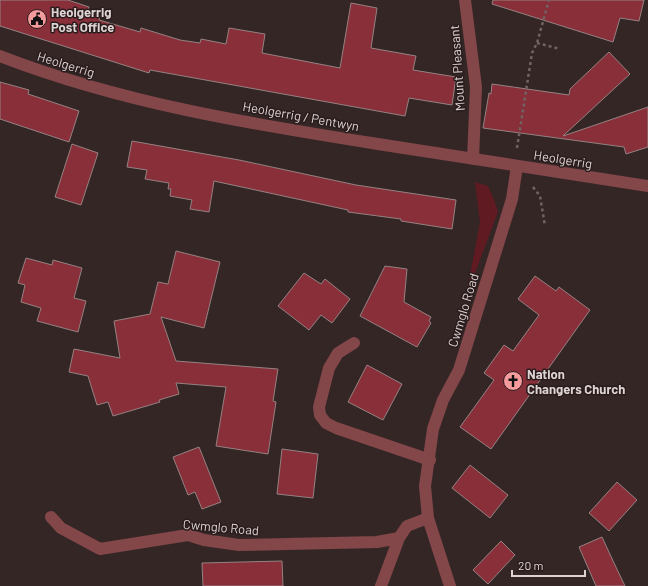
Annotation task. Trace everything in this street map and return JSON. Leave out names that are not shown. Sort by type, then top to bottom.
[{"type":"street","name":"Mount Pleasant","points":[[465,0],[476,87],[473,158]]},
{"type":"street","name":"Heolgerrig","points":[[0,56],[42,72],[124,96]]},
{"type":"street","name":"Heolgerrig / Pentwyn","points":[[124,96],[172,107],[317,134],[473,158]]},
{"type":"street","name":"Heolgerrig","points":[[473,158],[648,186]]},
{"type":"street","name":"Cwmglo Road","points":[[450,586],[428,518],[425,486],[430,460],[433,429],[444,400],[459,370],[512,199],[516,166]]},
{"type":"street","points":[[354,343],[338,353],[328,368],[320,407],[320,415],[326,424],[430,460]]},
{"type":"street","name":"Cwmglo Road","points":[[51,517],[60,528],[100,549],[188,535],[204,540],[239,544],[378,542],[399,538]]},
{"type":"street","points":[[381,586],[399,538],[407,526],[428,518]]},
{"type":"path","points":[[545,226],[540,196],[516,166],[532,53],[537,43],[549,0]]},
{"type":"path","points":[[537,43],[560,49]]},
{"type":"shaded area","points":[[475,182],[488,186],[498,212],[466,297],[480,222]]},
{"type":"building","points":[[0,0],[68,0],[89,7],[88,11],[100,15],[99,20],[140,32],[141,28],[180,40],[200,43],[201,39],[226,44],[229,28],[265,34],[262,53],[340,68],[351,3],[377,8],[371,48],[416,56],[413,70],[456,77],[452,105],[409,98],[405,116],[150,70],[149,73],[0,26]]},
{"type":"building","points":[[493,0],[644,0],[639,21],[620,18],[613,42],[492,4]]},
{"type":"building","points":[[609,52],[630,74],[563,136],[648,107],[648,147],[626,154],[624,147],[483,128],[492,84],[569,95],[570,89]]},
{"type":"building","points":[[0,82],[29,90],[28,94],[79,111],[69,142],[0,119]]},
{"type":"building","points":[[132,141],[239,160],[356,185],[456,200],[452,229],[401,221],[401,219],[348,212],[348,210],[214,181],[209,212],[190,209],[192,200],[170,196],[171,189],[168,189],[169,183],[145,179],[147,170],[127,167]]},
{"type":"building","points":[[72,144],[98,153],[81,205],[55,197]]},
{"type":"building","points":[[176,251],[220,262],[204,328],[161,317],[176,361],[278,369],[273,401],[276,402],[268,454],[216,446],[226,387],[176,383],[179,394],[159,400],[160,402],[113,416],[108,402],[97,405],[88,376],[69,372],[74,349],[120,358],[114,321],[150,314],[158,282],[168,284]]},
{"type":"building","points":[[26,258],[52,265],[53,260],[82,268],[74,298],[86,301],[78,332],[37,321],[41,308],[21,302],[25,285],[18,283]]},
{"type":"building","points":[[385,266],[407,269],[404,302],[431,317],[429,321],[431,323],[417,347],[360,316]]},
{"type":"building","points":[[304,273],[321,284],[325,279],[350,299],[332,323],[321,315],[309,330],[278,306]]},
{"type":"building","points":[[535,276],[556,291],[559,287],[590,310],[491,449],[460,427],[494,380],[484,373],[504,345],[513,351],[539,315],[518,299]]},
{"type":"building","points":[[367,365],[402,384],[383,420],[348,402]]},
{"type":"building","points":[[199,447],[221,502],[202,509],[195,492],[188,495],[173,457]]},
{"type":"building","points":[[282,449],[318,454],[313,498],[277,494]]},
{"type":"building","points":[[470,465],[508,495],[490,518],[452,488]]},
{"type":"building","points":[[617,482],[637,500],[609,531],[589,513]]},
{"type":"building","points":[[602,537],[625,586],[596,586],[579,547]]},
{"type":"building","points":[[501,541],[515,555],[488,584],[473,570]]},
{"type":"building","points":[[282,561],[283,586],[203,586],[202,563]]},
{"type":"place","name":"Heolgerrig Post Office","points":[[37,19]]},
{"type":"place","name":"Nation Changers Church","points":[[513,381]]}]
